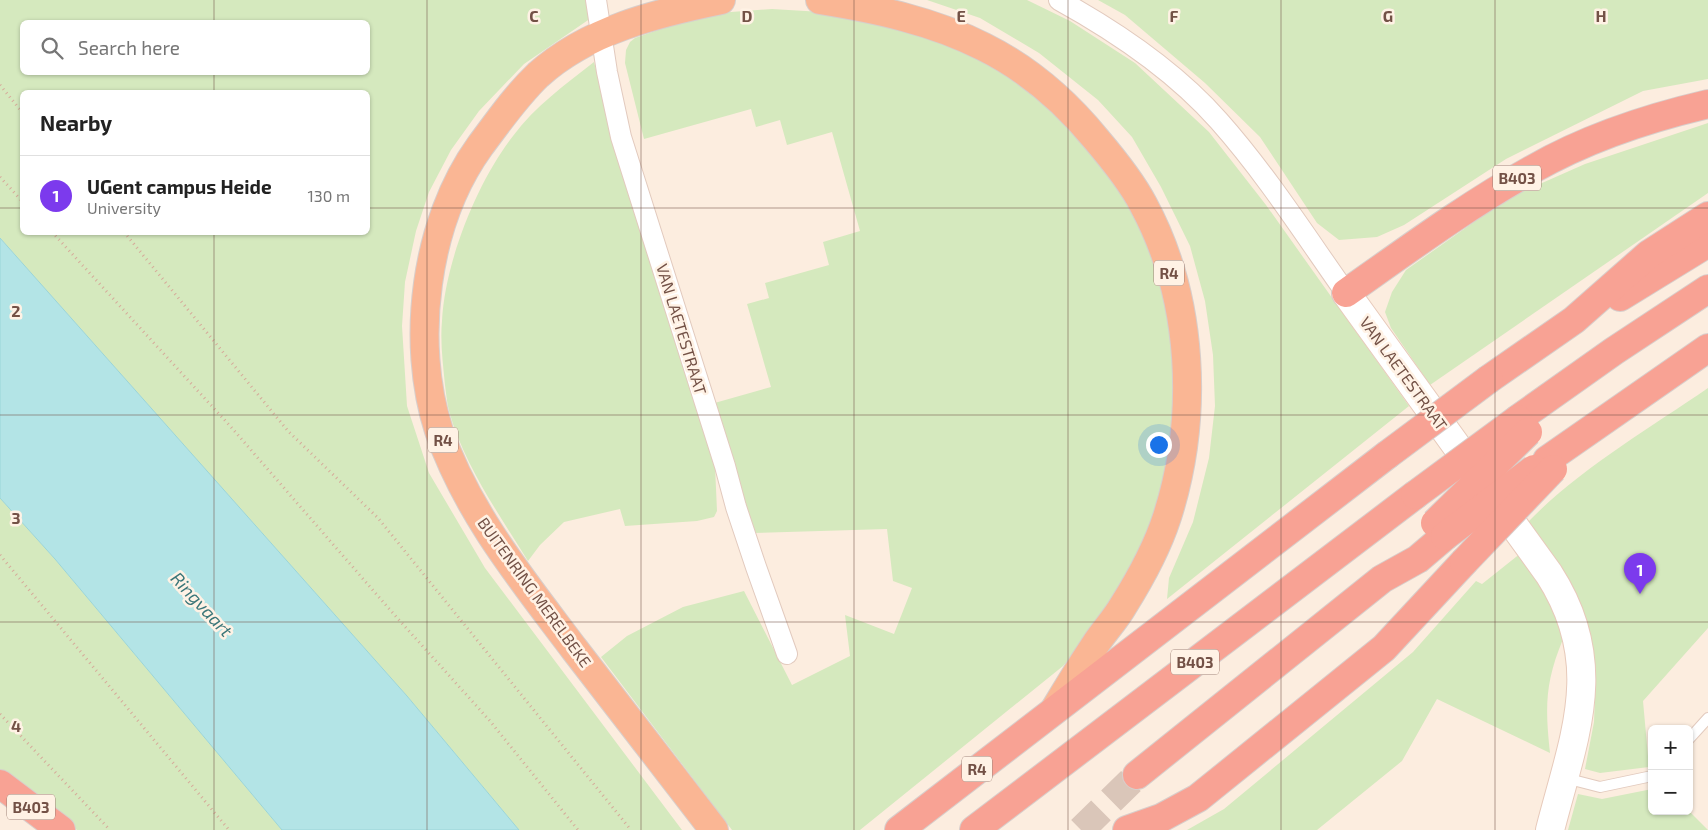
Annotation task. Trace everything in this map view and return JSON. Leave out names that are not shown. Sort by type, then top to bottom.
[{"type":"highway","name":"BUITENRING MERELBEKE","points":[[714,830],[498,546],[464,490],[439,430],[428,381],[424,326],[428,281],[438,236],[452,199],[470,160],[497,123],[537,76],[557,60],[602,33],[681,9],[721,0]]},
{"type":"highway","name":"R4","points":[[820,0],[858,6],[927,23],[984,47],[1032,77],[1075,114],[1111,157],[1143,204],[1165,256],[1181,317],[1188,370],[1186,424],[1178,474],[1167,519],[1149,561],[1123,607],[1096,643],[1055,709],[899,830]]},
{"type":"highway","name":"B403","points":[[1346,293],[1465,209],[1535,168],[1599,138],[1708,104]]},
{"type":"highway","name":"B403","points":[[1055,709],[1387,455],[1489,379],[1574,320],[1649,254],[1708,216]]},
{"type":"highway","name":"B403","points":[[1574,320],[1624,295],[1708,243]]},
{"type":"highway","name":"B403","points":[[974,830],[1415,495],[1523,426],[1614,352],[1708,290]]},
{"type":"highway","points":[[1127,830],[1161,818],[1206,792],[1384,648],[1550,465],[1577,438],[1708,348]]},
{"type":"highway","points":[[1440,529],[1523,426]]},
{"type":"highway","points":[[1137,775],[1382,578],[1408,548],[1550,465]]},
{"type":"highway","name":"B403","points":[[0,784],[60,830]]},
{"type":"main road","name":"VAN LAETESTRAAT","points":[[1346,293],[1563,596],[1574,620],[1580,646],[1582,672],[1580,719],[1574,747],[1550,830]]},
{"type":"street","name":"VAN LAETESTRAAT","points":[[596,0],[607,72],[622,137],[725,466],[736,507],[787,654]]},
{"type":"street","name":"VAN LAETESTRAAT","points":[[1058,0],[1146,54],[1205,106],[1261,174],[1346,293]]},
{"type":"lane","points":[[1693,735],[1708,718]]},
{"type":"lane","points":[[1564,777],[1600,787],[1648,777]]},
{"type":"path","points":[[0,85],[20,110]]},
{"type":"path","points":[[0,176],[20,199]]},
{"type":"path","points":[[55,235],[231,427],[390,611],[490,721],[578,830]]},
{"type":"path","points":[[126,235],[288,431],[378,518],[631,830]]},
{"type":"path","points":[[0,555],[229,830]]},
{"type":"path","points":[[0,714],[110,830]]},
{"type":"green space","points":[[0,0],[590,0],[594,16],[524,64],[479,111],[451,150],[429,192],[416,231],[405,282],[402,326],[407,406],[429,473],[485,568],[682,830],[519,830],[407,696],[0,238]]},
{"type":"green space","points":[[927,0],[1027,0],[1070,21],[1135,63],[1209,132],[1266,205],[1409,406],[1167,599],[1169,578],[1193,522],[1209,458],[1215,406],[1213,355],[1205,301],[1190,246],[1161,187],[1132,137],[1098,100],[1039,53],[980,18]]},
{"type":"green space","points":[[1098,0],[1708,0],[1708,79],[1643,91],[1506,159],[1404,225],[1377,237],[1339,240],[1317,223],[1260,137],[1205,83],[1125,15]]},
{"type":"green space","points":[[772,9],[822,12],[876,22],[962,50],[1023,85],[1063,119],[1101,165],[1134,213],[1155,262],[1176,350],[1175,444],[1151,531],[1092,634],[1063,666],[860,830],[732,830],[601,657],[627,636],[683,607],[744,591],[792,685],[850,656],[845,615],[894,634],[912,588],[893,581],[887,529],[752,533],[711,404],[771,387],[747,304],[769,298],[765,283],[829,265],[823,242],[860,231],[832,132],[787,145],[780,120],[756,127],[751,109],[644,139],[625,63],[626,50],[630,42],[635,38],[681,22],[718,13]]},
{"type":"green space","points":[[594,62],[613,136],[715,466],[717,511],[714,517],[697,521],[625,526],[620,509],[564,522],[540,545],[528,561],[473,470],[449,411],[441,329],[444,298],[456,249],[465,224],[487,176],[500,155],[531,115],[551,96]]},
{"type":"green space","points":[[1708,123],[1708,193],[1430,385],[1391,328],[1385,312],[1392,292],[1406,270],[1508,198],[1585,164]]},
{"type":"green space","points":[[1708,388],[1708,628],[1643,701],[1648,767],[1600,773],[1585,769],[1594,722],[1596,670],[1584,616],[1526,524],[1546,504],[1590,468]]},
{"type":"green space","points":[[0,498],[55,559],[282,830],[77,830],[0,770]]},
{"type":"green space","points":[[1521,553],[1550,600],[1563,639],[1553,669],[1548,695],[1547,722],[1550,753],[1437,699],[1402,761],[1317,830],[1187,830],[1224,809],[1413,652],[1476,581],[1482,584]]},
{"type":"green space","points":[[1648,790],[1648,815],[1693,815],[1708,830],[1568,830],[1578,794],[1602,799]]},
{"type":"water","name":"Ringvaart","points":[[0,238],[407,696],[519,830],[282,830],[55,559],[0,498]]},
{"type":"tunnel","points":[[1081,830],[1137,775]]},
{"type":"place","name":"UGent campus Heide","points":[[1640,594]]}]
